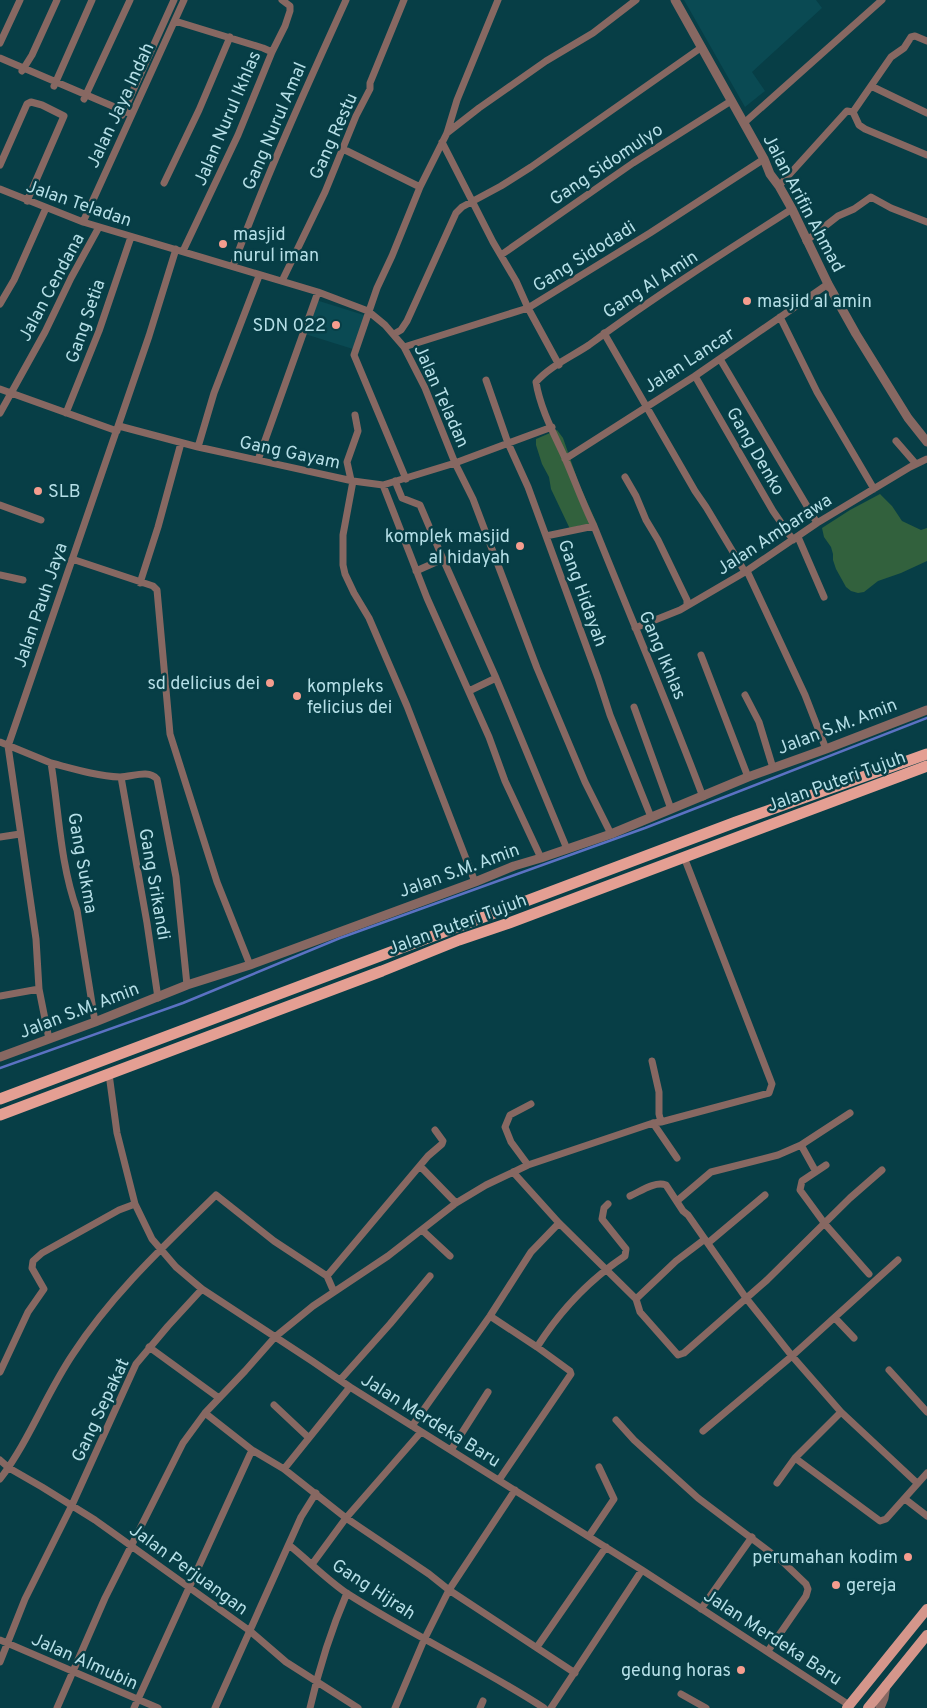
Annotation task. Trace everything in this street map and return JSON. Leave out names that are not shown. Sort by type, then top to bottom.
[{"type":"highway","name":"Jalan Puteri Tujuh","points":[[0,1099],[736,822],[927,754]]},
{"type":"highway","name":"Jalan Puteri Tujuh","points":[[0,1115],[382,971],[459,940],[927,766]]},
{"type":"main road","points":[[848,1706],[927,1608]]},
{"type":"main road","points":[[868,1708],[927,1634]]},
{"type":"street","points":[[0,44],[20,0]]},
{"type":"street","points":[[23,70],[32,55],[57,0]]},
{"type":"street","points":[[55,84],[92,0]]},
{"type":"street","points":[[85,97],[130,0]]},
{"type":"street","points":[[123,113],[174,0]]},
{"type":"street","name":"Jalan Jaya Indah","points":[[83,222],[184,0]]},
{"type":"street","name":"Jalan Nurul Ikhlas","points":[[180,250],[238,135],[272,52],[285,26],[290,6],[282,0]]},
{"type":"street","name":"Gang Nurul Amal","points":[[233,266],[270,170],[346,0]]},
{"type":"street","name":"Gang Restu","points":[[282,281],[325,192],[356,116],[370,89],[370,83],[404,0]]},
{"type":"street","points":[[406,479],[354,355],[368,311],[420,186],[447,133],[457,100],[498,0]]},
{"type":"street","points":[[447,133],[546,61],[593,33],[636,0]]},
{"type":"street","name":"Jalan Arifin Ahmad","points":[[675,0],[744,122],[770,174],[792,209],[828,284],[884,381],[908,418],[927,442]]},
{"type":"street","points":[[744,122],[882,0]]},
{"type":"street","points":[[175,21],[230,37],[272,52]]},
{"type":"street","points":[[853,112],[891,57],[904,48],[911,36],[926,39]]},
{"type":"street","points":[[164,184],[199,110],[230,37]]},
{"type":"street","points":[[394,334],[401,330],[407,321],[456,212],[531,167],[702,47]]},
{"type":"street","points":[[0,58],[23,70],[130,116]]},
{"type":"street","points":[[0,62],[23,70]]},
{"type":"street","points":[[871,86],[927,113]]},
{"type":"street","name":"Gang Sidomulyo","points":[[501,255],[680,131],[731,101]]},
{"type":"street","points":[[0,165],[27,104],[31,102],[42,105],[64,116],[27,201]]},
{"type":"street","points":[[779,186],[847,111],[853,112]]},
{"type":"street","points":[[853,112],[859,126],[927,155]]},
{"type":"street","points":[[442,142],[559,365]]},
{"type":"street","points":[[343,149],[420,186]]},
{"type":"street","name":"Gang Sidodadi","points":[[404,347],[528,308],[634,244],[764,159]]},
{"type":"street","name":"Jalan Teladan","points":[[0,189],[83,222],[318,292],[368,311],[394,334],[404,347],[424,388],[455,463],[473,499],[537,668],[585,782],[611,834]]},
{"type":"street","points":[[806,241],[838,216],[854,209],[870,197],[891,208],[927,222]]},
{"type":"street","points":[[0,304],[14,280],[46,208]]},
{"type":"street","name":"Gang Al Amin","points":[[538,392],[536,382],[544,373],[559,365],[604,333],[792,209]]},
{"type":"street","name":"Jalan Cendana","points":[[0,413],[41,340],[71,278],[99,227]]},
{"type":"street","name":"Gang Setia","points":[[66,414],[99,331],[130,237]]},
{"type":"street","name":"Jalan Pauh Jaya","points":[[49,1039],[39,989],[36,939],[8,746],[180,250]]},
{"type":"street","points":[[198,447],[214,393],[260,276]]},
{"type":"street","name":"Jalan Lancar","points":[[566,459],[695,376],[828,284]]},
{"type":"street","points":[[258,460],[318,292]]},
{"type":"street","points":[[780,317],[817,392],[874,489]]},
{"type":"street","points":[[604,333],[695,491],[746,571],[805,695],[826,749]]},
{"type":"street","points":[[720,359],[817,523]]},
{"type":"street","name":"Gang Denko","points":[[695,376],[773,511],[795,539],[824,597]]},
{"type":"street","name":"Gang Hidayah","points":[[486,380],[508,443],[528,487],[598,678],[610,716],[651,817]]},
{"type":"street","name":"Gang Gayam","points":[[0,389],[21,395],[66,414],[118,428],[352,481],[383,485],[455,463],[552,427]]},
{"type":"street","name":"Gang Ikhlas","points":[[538,392],[580,498],[594,526],[671,711],[704,797]]},
{"type":"street","points":[[355,415],[358,431],[347,462],[352,481],[343,535],[343,565],[345,574],[354,593],[370,618],[400,688],[475,882]]},
{"type":"street","points":[[896,441],[916,464]]},
{"type":"street","points":[[140,583],[158,527],[181,443]]},
{"type":"street","name":"Jalan Ambarawa","points":[[635,628],[680,610],[746,571],[817,523],[927,459]]},
{"type":"street","points":[[624,477],[636,496],[646,520],[658,540],[687,600],[687,605]]},
{"type":"street","points":[[395,481],[402,498],[420,505],[568,849]]},
{"type":"street","points":[[383,485],[416,571],[489,737],[505,781],[541,858]]},
{"type":"street","points":[[0,505],[41,520]]},
{"type":"street","points":[[546,536],[594,526]]},
{"type":"street","points":[[72,559],[153,586],[157,590],[170,734],[217,882],[250,965]]},
{"type":"street","points":[[416,571],[443,559]]},
{"type":"street","points":[[0,575],[23,580]]},
{"type":"street","points":[[701,655],[748,777]]},
{"type":"street","points":[[469,692],[496,678]]},
{"type":"street","points":[[745,695],[758,722],[773,768]]},
{"type":"street","points":[[634,707],[672,809]]},
{"type":"street","name":"Jalan S.M. Amin","points":[[0,1057],[158,998],[187,985],[250,965],[514,866],[611,834],[704,797],[748,777],[927,710]]},
{"type":"street","points":[[0,742],[51,764],[97,775],[121,777],[147,774],[153,775],[157,779],[176,876],[187,985]]},
{"type":"street","name":"Gang Sukma","points":[[51,764],[64,859],[76,910],[95,1022]]},
{"type":"street","name":"Gang Srikandi","points":[[121,777],[147,923],[158,998]]},
{"type":"street","points":[[0,837],[20,834]]},
{"type":"street","points":[[58,1708],[106,1598],[173,1459],[205,1413],[245,1372],[275,1336],[313,1306],[388,1256],[456,1203],[486,1185],[528,1165],[653,1123],[769,1093],[772,1087],[684,857]]},
{"type":"street","points":[[0,996],[39,989]]},
{"type":"street","points":[[652,1061],[659,1092],[661,1122]]},
{"type":"street","name":"Jalan Merdeka Baru","points":[[109,1074],[117,1133],[135,1204],[144,1226],[160,1250],[176,1267],[202,1289],[275,1336],[350,1388],[589,1536],[768,1651],[848,1706]]},
{"type":"street","points":[[528,1165],[511,1142],[506,1128],[510,1115],[531,1104]]},
{"type":"street","points":[[677,1200],[711,1172],[778,1155],[801,1145],[850,1113]]},
{"type":"street","points":[[653,1123],[677,1158]]},
{"type":"street","points":[[327,1276],[428,1156],[442,1144],[443,1141],[435,1130]]},
{"type":"street","points":[[801,1145],[816,1172]]},
{"type":"street","points":[[826,1165],[802,1181],[800,1190],[825,1224],[869,1274]]},
{"type":"street","points":[[420,1166],[456,1203]]},
{"type":"street","points":[[513,1172],[559,1222],[636,1298],[640,1312],[678,1355],[684,1353],[767,1280],[850,1198],[882,1170]]},
{"type":"street","points":[[630,1196],[652,1185],[666,1184],[683,1211],[688,1215],[746,1298],[792,1356],[841,1412],[917,1483]]},
{"type":"street","points":[[0,1479],[9,1468],[72,1355],[100,1316],[160,1250],[216,1195],[274,1241],[327,1276],[334,1292]]},
{"type":"street","points":[[636,1298],[676,1261],[706,1241],[766,1195]]},
{"type":"street","points":[[0,1372],[28,1312],[44,1289],[32,1268],[33,1261],[50,1248],[119,1210],[135,1204]]},
{"type":"street","points":[[537,1347],[575,1297],[606,1268],[625,1256],[626,1249],[602,1219],[604,1208],[608,1204]]},
{"type":"street","points":[[412,1426],[490,1316],[531,1252],[559,1222]]},
{"type":"street","points":[[422,1230],[450,1256]]},
{"type":"street","points":[[703,1431],[792,1356],[898,1260]]},
{"type":"street","points":[[340,1380],[430,1276]]},
{"type":"street","name":"Gang Sepakat","points":[[0,1662],[4,1642],[72,1505],[136,1364],[202,1289]]},
{"type":"street","points":[[490,1316],[537,1347],[570,1371],[571,1374],[499,1480]]},
{"type":"street","points":[[835,1318],[854,1338]]},
{"type":"street","points":[[149,1347],[219,1398]]},
{"type":"street","points":[[889,1370],[927,1412]]},
{"type":"street","points":[[284,1468],[350,1388]]},
{"type":"street","points":[[450,1450],[488,1392]]},
{"type":"street","points":[[274,1405],[308,1437]]},
{"type":"street","points":[[778,1483],[795,1458],[841,1412]]},
{"type":"street","points":[[205,1413],[252,1450],[284,1468],[346,1518],[429,1574],[449,1590],[575,1673]]},
{"type":"street","points":[[616,1420],[634,1440],[698,1498],[783,1562],[808,1588],[806,1596],[768,1651]]},
{"type":"street","name":"Gang Hijrah","points":[[421,1432],[346,1518],[313,1563],[321,1573],[347,1593],[424,1640],[516,1690],[544,1708]]},
{"type":"street","points":[[134,1708],[252,1450]]},
{"type":"street","points":[[795,1458],[880,1521],[886,1518],[905,1499],[927,1473]]},
{"type":"street","name":"Jalan Perjuangan","points":[[0,1460],[9,1468],[72,1505],[250,1632],[286,1662],[358,1708]]},
{"type":"street","points":[[589,1536],[614,1499],[599,1467]]},
{"type":"street","points":[[395,1708],[424,1640],[449,1590],[515,1490]]},
{"type":"street","points":[[215,1708],[301,1517],[316,1494]]},
{"type":"street","points":[[905,1499],[927,1516]]},
{"type":"street","points":[[701,1609],[752,1537]]},
{"type":"street","points":[[289,1545],[313,1563]]},
{"type":"street","points":[[537,1647],[606,1547]]},
{"type":"street","points":[[551,1708],[642,1570]]},
{"type":"street","points":[[310,1708],[331,1632],[347,1593]]},
{"type":"street","name":"Jalan Almubin","points":[[4,1642],[158,1708]]},
{"type":"street","points":[[880,1708],[886,1685]]},
{"type":"street","points":[[681,1694],[706,1708]]},
{"type":"shaded area","points":[[684,0],[816,0],[822,8],[752,72],[765,91],[745,107]]},
{"type":"shaded area","name":"SDN 022","points":[[316,300],[367,316],[356,350],[305,334]]},
{"type":"green space","points":[[557,430],[563,438],[579,484],[597,524],[581,525],[570,529],[551,489],[549,477],[542,464],[536,445],[536,439]]},
{"type":"green space","points":[[880,494],[892,506],[902,521],[921,530],[927,528],[927,561],[878,581],[864,592],[858,593],[846,587],[836,569],[831,547],[824,537],[822,528]]},
{"type":"waterway","points":[[0,1068],[183,1003],[340,938],[645,828],[927,718]]},
{"type":"place","name":"masjid nurul iman","points":[[223,244]]},
{"type":"place","name":"masjid al amin","points":[[747,301]]},
{"type":"place","name":"SDN 022","points":[[336,325]]},
{"type":"place","name":"SLB","points":[[38,491]]},
{"type":"place","name":"komplek masjid al hidayah","points":[[520,546]]},
{"type":"place","name":"sd delicius dei","points":[[270,683]]},
{"type":"place","name":"kompleks felicius dei","points":[[297,696]]},
{"type":"place","name":"perumahan kodim","points":[[908,1557]]},
{"type":"place","name":"gereja","points":[[836,1585]]},
{"type":"place","name":"gedung horas","points":[[741,1670]]}]
